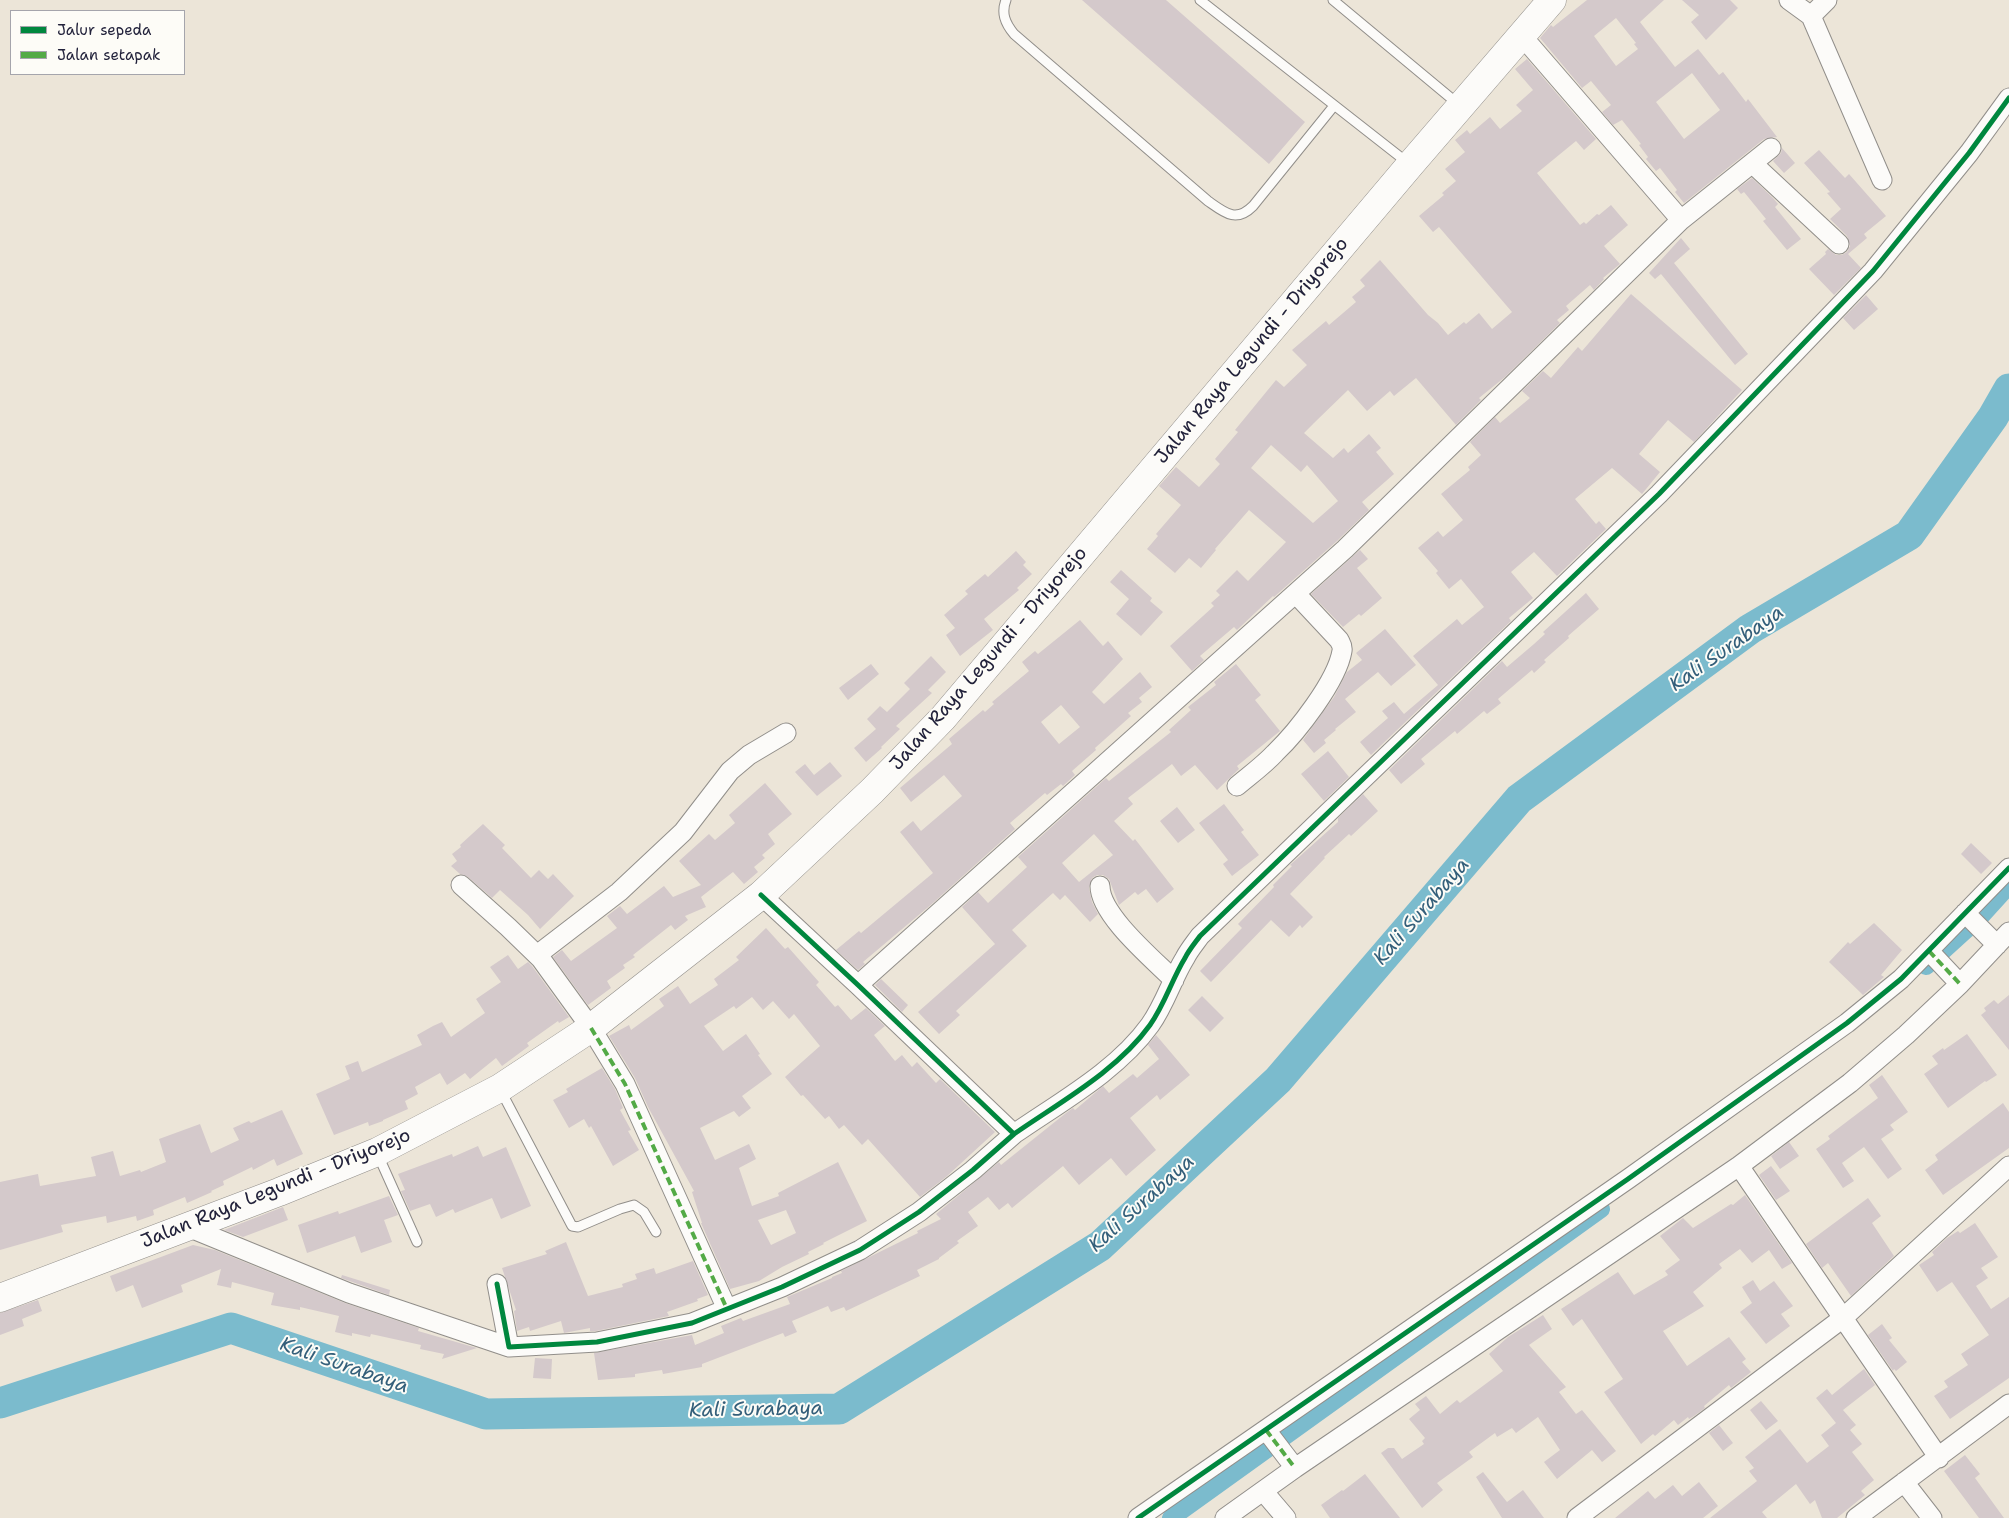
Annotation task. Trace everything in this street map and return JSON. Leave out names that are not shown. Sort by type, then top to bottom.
[{"type":"main road","name":"Jalan Raya Legundi - Driyorejo","points":[[0,1298],[188,1227],[377,1152],[500,1088],[591,1028],[761,895],[872,791],[943,718],[1410,165],[1552,0]]},
{"type":"street","points":[[1789,0],[1811,16],[1882,180]]},
{"type":"street","points":[[1811,16],[1827,0]]},
{"type":"street","points":[[1522,36],[1681,220]]},
{"type":"street","points":[[188,1227],[348,1293],[509,1347],[597,1342],[692,1323],[782,1287],[860,1250],[919,1212],[1014,1134],[1104,1071],[1132,1048],[1151,1024],[1184,958],[1200,936],[1659,494],[1873,271],[1969,153],[2009,98]]},
{"type":"street","points":[[858,985],[1296,594],[1345,549],[1681,220],[1771,148]]},
{"type":"street","points":[[1752,163],[1839,244]]},
{"type":"street","points":[[1237,786],[1276,753],[1308,714],[1331,680],[1342,650],[1339,640],[1296,594]]},
{"type":"street","points":[[537,955],[619,892],[683,832],[730,771],[749,755],[786,733]]},
{"type":"street","points":[[1138,1518],[1268,1433],[1847,1022],[1931,954],[2009,868]]},
{"type":"street","points":[[461,885],[537,955],[591,1028],[625,1084],[727,1309]]},
{"type":"street","points":[[1100,886],[1100,894],[1107,910],[1138,945],[1174,980]]},
{"type":"street","points":[[761,895],[1014,1134]]},
{"type":"street","points":[[1225,1518],[1263,1491],[1291,1463],[1739,1166],[1850,1083],[1906,1035],[1998,938],[1968,915]]},
{"type":"street","points":[[1931,954],[1958,981]]},
{"type":"street","points":[[1739,1166],[1939,1458]]},
{"type":"street","points":[[1577,1518],[1843,1318],[2009,1166]]},
{"type":"street","points":[[497,1284],[509,1347]]},
{"type":"street","points":[[1856,1518],[1909,1489],[1939,1458],[2009,1404]]},
{"type":"street","points":[[1268,1433],[1291,1463]]},
{"type":"street","points":[[1909,1489],[1932,1518]]},
{"type":"street","points":[[1263,1491],[1286,1518]]},
{"type":"lane","points":[[1006,0],[1004,16],[1007,26],[1014,34],[1208,201],[1231,215],[1240,215],[1253,206],[1333,106]]},
{"type":"lane","points":[[1200,0],[1410,165]]},
{"type":"lane","points":[[1333,0],[1462,106]]},
{"type":"lane","points":[[500,1088],[572,1226],[578,1227],[634,1205],[644,1212],[656,1232]]},
{"type":"lane","points":[[377,1152],[417,1242]]},
{"type":"building","points":[[1082,0],[1166,0],[1305,122],[1269,164]]},
{"type":"building","points":[[1587,0],[1664,0],[1640,22],[1675,67],[1698,49],[1719,75],[1723,72],[1746,102],[1748,99],[1777,137],[1764,139],[1684,203],[1675,192],[1677,190],[1660,168],[1656,171],[1646,159],[1648,157],[1639,145],[1641,144],[1622,120],[1613,125],[1602,112],[1611,105],[1591,81],[1582,88],[1540,38],[1551,25],[1553,27]],"holes":[[[1616,18],[1636,43],[1634,44],[1638,49],[1616,66],[1594,36]],[[1692,73],[1720,110],[1684,139],[1656,102]]]},
{"type":"building","points":[[1682,0],[1730,0],[1738,8],[1706,40],[1691,22],[1699,15]]},
{"type":"building","points":[[1527,59],[1596,139],[1584,150],[1576,141],[1537,173],[1580,225],[1584,222],[1586,224],[1611,205],[1628,225],[1604,246],[1620,264],[1603,278],[1594,290],[1590,285],[1566,306],[1569,310],[1557,320],[1560,323],[1505,377],[1479,398],[1481,400],[1456,425],[1416,378],[1394,396],[1390,391],[1367,411],[1348,390],[1304,433],[1333,458],[1344,448],[1348,453],[1369,434],[1381,448],[1376,452],[1394,474],[1362,502],[1369,510],[1237,630],[1234,627],[1200,656],[1204,660],[1192,671],[1170,646],[1214,606],[1211,603],[1220,595],[1216,591],[1237,570],[1248,581],[1286,542],[1249,510],[1201,568],[1189,558],[1175,573],[1147,549],[1158,536],[1156,534],[1181,505],[1159,486],[1176,467],[1200,486],[1220,464],[1215,459],[1238,432],[1235,430],[1276,380],[1284,387],[1307,365],[1292,350],[1326,321],[1329,325],[1356,302],[1352,297],[1365,286],[1360,280],[1380,260],[1448,335],[1479,313],[1492,329],[1512,312],[1439,227],[1433,232],[1419,216],[1444,195],[1442,193],[1456,181],[1445,169],[1465,152],[1455,140],[1467,130],[1470,134],[1490,117],[1500,129],[1522,111],[1516,105],[1533,90],[1515,69]],"holes":[[[1271,445],[1301,472],[1307,465],[1338,501],[1313,523],[1251,468]]]},
{"type":"building","points":[[1782,148],[1795,163],[1784,173],[1773,161],[1781,153]]},
{"type":"building","points":[[1819,150],[1845,178],[1849,174],[1886,216],[1864,234],[1867,238],[1848,254],[1861,268],[1834,295],[1809,269],[1826,254],[1825,252],[1828,249],[1836,255],[1842,255],[1847,252],[1850,246],[1847,236],[1830,219],[1841,209],[1827,193],[1830,192],[1804,163]]},
{"type":"building","points":[[1752,178],[1778,204],[1775,207],[1801,239],[1787,250],[1763,221],[1766,219],[1744,192],[1741,194],[1737,189]]},
{"type":"building","points":[[1681,238],[1690,249],[1674,263],[1748,354],[1735,365],[1661,274],[1655,279],[1649,273]]},
{"type":"building","points":[[1631,294],[1742,390],[1694,442],[1668,420],[1639,454],[1660,472],[1642,494],[1612,468],[1575,499],[1596,524],[1599,521],[1606,529],[1557,576],[1534,552],[1511,572],[1533,598],[1509,618],[1511,621],[1371,755],[1360,742],[1388,718],[1382,711],[1394,702],[1404,714],[1438,685],[1413,656],[1457,619],[1462,625],[1484,607],[1461,579],[1449,589],[1436,573],[1438,571],[1418,548],[1438,531],[1443,537],[1463,520],[1441,494],[1470,470],[1468,467],[1481,455],[1470,442],[1495,417],[1500,423],[1530,398],[1522,391],[1543,371],[1551,378],[1578,347],[1582,351]]},
{"type":"building","points":[[1866,295],[1878,309],[1854,330],[1843,318]]},
{"type":"building","points":[[1360,550],[1368,559],[1357,568],[1382,598],[1361,616],[1359,614],[1343,627],[1311,594]]},
{"type":"building","points":[[1016,551],[1026,562],[1023,565],[1032,574],[1017,588],[1019,590],[984,619],[993,630],[960,656],[946,635],[955,628],[944,615],[968,594],[965,591],[985,574],[988,577]]},
{"type":"building","points":[[1121,570],[1152,598],[1150,601],[1163,612],[1141,636],[1116,614],[1129,599],[1110,582]]},
{"type":"building","points":[[1586,593],[1599,609],[1568,636],[1569,638],[1544,660],[1546,662],[1534,673],[1532,670],[1498,699],[1501,703],[1487,714],[1484,711],[1457,734],[1455,731],[1421,759],[1425,764],[1401,784],[1389,770],[1502,661],[1507,667],[1545,634],[1543,632]]},
{"type":"building","points":[[1080,620],[1103,646],[1108,641],[1123,659],[1092,692],[1104,704],[1140,672],[1152,687],[1139,698],[1142,702],[1128,713],[1131,716],[1072,771],[1075,775],[1063,786],[1061,784],[1047,795],[1045,793],[1010,823],[1015,829],[933,903],[863,962],[865,964],[858,970],[836,950],[859,931],[861,933],[933,873],[900,832],[913,821],[921,831],[962,796],[944,775],[911,802],[900,788],[952,744],[949,739],[983,710],[985,712],[994,704],[992,702],[1029,671],[1022,662],[1035,651],[1038,654]],"holes":[[[1061,705],[1080,727],[1059,744],[1041,722]]]},
{"type":"building","points":[[1385,629],[1416,665],[1391,686],[1378,672],[1345,699],[1356,712],[1335,729],[1324,740],[1326,743],[1314,753],[1303,740],[1334,697],[1347,672],[1362,660],[1356,653]]},
{"type":"building","points":[[931,656],[946,672],[928,690],[932,693],[896,726],[900,729],[866,762],[854,748],[876,729],[867,719],[880,706],[887,712],[910,689],[904,683]]},
{"type":"building","points":[[871,664],[879,674],[848,700],[839,688]]},
{"type":"building","points":[[1236,664],[1261,695],[1255,700],[1280,731],[1237,766],[1239,769],[1217,790],[1195,765],[1181,776],[1172,764],[1128,798],[1133,804],[1114,821],[1133,841],[1135,839],[1174,889],[1157,903],[1146,889],[1138,895],[1135,892],[1119,905],[1109,879],[1103,875],[1097,875],[1092,878],[1089,888],[1092,902],[1098,914],[1090,922],[1065,895],[1060,900],[1053,893],[1012,930],[1027,946],[956,1011],[960,1015],[939,1034],[918,1012],[995,944],[962,907],[978,892],[988,903],[1027,867],[1018,857],[1106,778],[1109,781],[1171,732],[1169,730],[1191,710],[1188,707],[1216,685],[1214,682]],"holes":[[[1094,834],[1113,855],[1079,882],[1062,863]]]},
{"type":"building","points":[[1328,751],[1349,777],[1324,801],[1301,774]]},
{"type":"building","points":[[830,762],[842,776],[817,796],[795,772],[805,764],[814,775]]},
{"type":"building","points":[[765,783],[792,814],[768,834],[775,844],[762,855],[765,858],[754,867],[758,872],[744,884],[733,872],[701,897],[706,907],[685,916],[688,920],[675,930],[671,925],[633,955],[635,957],[623,965],[625,968],[607,981],[611,988],[588,1005],[553,957],[562,950],[571,961],[617,928],[607,916],[620,906],[627,914],[664,886],[673,897],[701,885],[679,861],[709,834],[715,840],[735,823],[729,815]]},
{"type":"building","points":[[1363,794],[1378,811],[1351,836],[1349,834],[1324,857],[1290,894],[1313,917],[1302,928],[1300,925],[1289,937],[1271,920],[1211,982],[1200,971],[1242,928],[1238,924],[1274,887],[1273,885],[1292,866],[1290,865],[1338,822],[1338,818]]},
{"type":"building","points":[[1224,804],[1244,830],[1241,832],[1259,855],[1232,876],[1223,864],[1228,860],[1199,823]]},
{"type":"building","points":[[1177,807],[1195,830],[1178,843],[1160,821]]},
{"type":"building","points":[[483,824],[505,845],[502,848],[531,878],[539,870],[548,879],[553,874],[574,896],[540,929],[528,915],[500,890],[492,898],[468,877],[460,874],[451,866],[457,861],[452,854]]},
{"type":"building","points":[[1971,843],[1992,863],[1981,874],[1961,854]]},
{"type":"building","points":[[1874,923],[1902,950],[1881,975],[1884,977],[1863,995],[1829,962],[1848,942],[1850,944]]},
{"type":"building","points":[[766,928],[785,949],[788,947],[819,982],[816,985],[835,1007],[838,1005],[851,1020],[866,1008],[885,1026],[874,1035],[895,1061],[902,1055],[912,1067],[917,1062],[936,1083],[940,1079],[995,1132],[946,1177],[920,1197],[868,1139],[862,1145],[844,1125],[839,1129],[829,1116],[825,1119],[803,1095],[801,1096],[785,1077],[820,1046],[794,1014],[789,1019],[773,1001],[763,1010],[752,997],[736,1009],[734,1006],[704,1026],[723,1051],[746,1034],[772,1074],[742,1096],[751,1108],[739,1117],[734,1111],[700,1128],[715,1160],[749,1144],[756,1159],[739,1168],[752,1206],[779,1196],[778,1193],[838,1162],[867,1221],[823,1243],[808,1252],[809,1254],[759,1281],[730,1289],[701,1223],[692,1192],[694,1191],[648,1107],[635,1078],[609,1036],[629,1025],[631,1030],[664,1006],[659,999],[678,986],[690,1004],[718,985],[714,979],[739,960],[736,957]],"holes":[[[786,1210],[796,1233],[771,1245],[758,1220]]]},
{"type":"building","points":[[508,955],[518,969],[528,962],[532,966],[569,1017],[559,1023],[558,1021],[527,1043],[529,1046],[502,1066],[496,1058],[470,1079],[465,1073],[447,1085],[440,1073],[415,1087],[418,1094],[405,1101],[408,1109],[369,1126],[368,1122],[334,1135],[316,1094],[350,1079],[345,1066],[358,1061],[362,1072],[422,1045],[417,1035],[433,1026],[442,1022],[451,1037],[485,1013],[476,999],[501,982],[490,967]]},
{"type":"building","points":[[881,979],[908,1005],[902,1012],[875,985]]},
{"type":"building","points":[[2009,995],[2009,1050],[1981,1015],[1986,1011],[1984,1008],[1994,1000],[1998,1004]]},
{"type":"building","points":[[1202,996],[1224,1018],[1210,1032],[1188,1010]]},
{"type":"building","points":[[1967,1034],[1997,1075],[1985,1081],[1948,1108],[1924,1074],[1938,1064],[1932,1056]]},
{"type":"building","points":[[1156,1035],[1190,1075],[1160,1100],[1157,1095],[1130,1118],[1156,1150],[1126,1176],[1111,1158],[1079,1185],[1063,1166],[1012,1208],[1008,1203],[999,1210],[988,1197],[968,1212],[978,1226],[957,1241],[959,1243],[939,1259],[917,1270],[920,1276],[846,1311],[844,1307],[831,1312],[828,1306],[792,1321],[797,1332],[785,1337],[783,1333],[702,1364],[702,1367],[663,1374],[662,1370],[635,1374],[635,1377],[598,1380],[594,1353],[692,1335],[695,1345],[724,1333],[721,1326],[741,1318],[743,1321],[790,1304],[787,1297],[842,1273],[841,1271],[918,1233],[917,1231],[941,1219],[936,1214],[999,1162],[1001,1165],[1066,1113],[1073,1108],[1075,1110],[1103,1086],[1109,1093],[1133,1074],[1137,1078],[1159,1059],[1148,1045]]},
{"type":"building","points":[[602,1068],[615,1089],[623,1108],[620,1110],[631,1130],[628,1131],[639,1150],[613,1166],[591,1126],[589,1128],[584,1119],[569,1128],[553,1100],[568,1092],[566,1089]]},
{"type":"building","points":[[1882,1075],[1908,1112],[1890,1125],[1894,1130],[1881,1139],[1902,1169],[1888,1179],[1864,1147],[1842,1163],[1854,1181],[1843,1188],[1816,1149],[1830,1139],[1828,1136],[1878,1098],[1869,1085]]},
{"type":"building","points":[[2003,1103],[2009,1112],[2009,1148],[1943,1195],[1925,1170],[1938,1160],[1935,1155]]},
{"type":"building","points":[[282,1110],[303,1154],[277,1166],[274,1159],[253,1170],[252,1167],[223,1181],[224,1185],[212,1192],[187,1203],[185,1197],[153,1210],[154,1215],[137,1221],[136,1216],[107,1223],[106,1216],[61,1225],[63,1232],[0,1250],[0,1182],[38,1174],[40,1186],[96,1176],[91,1157],[113,1151],[120,1176],[140,1170],[141,1172],[166,1162],[159,1139],[200,1124],[211,1153],[239,1140],[233,1128],[249,1121],[251,1123]]},
{"type":"building","points":[[1789,1142],[1799,1156],[1780,1169],[1771,1156]]},
{"type":"building","points":[[478,1146],[483,1157],[506,1147],[531,1206],[501,1219],[492,1198],[455,1213],[453,1209],[436,1217],[430,1204],[410,1211],[401,1191],[405,1190],[398,1174],[452,1154],[453,1157]]},
{"type":"building","points":[[1771,1166],[1790,1191],[1776,1200],[1759,1175]]},
{"type":"building","points":[[1745,1195],[1792,1263],[1782,1269],[1769,1250],[1752,1263],[1740,1249],[1719,1264],[1722,1268],[1693,1292],[1704,1306],[1663,1331],[1687,1366],[1729,1337],[1746,1359],[1742,1362],[1751,1372],[1731,1388],[1729,1385],[1694,1416],[1689,1419],[1688,1417],[1678,1425],[1674,1420],[1655,1436],[1653,1434],[1641,1444],[1604,1392],[1623,1379],[1582,1319],[1573,1326],[1561,1309],[1618,1272],[1634,1295],[1668,1275],[1665,1271],[1680,1260],[1660,1236],[1683,1218],[1693,1228],[1731,1204],[1733,1205]]},
{"type":"building","points":[[389,1196],[398,1215],[384,1220],[392,1242],[361,1253],[355,1236],[307,1253],[298,1225],[338,1211],[339,1214]]},
{"type":"building","points":[[1868,1198],[1881,1216],[1872,1223],[1894,1256],[1851,1296],[1828,1263],[1822,1268],[1806,1244]]},
{"type":"building","points":[[283,1207],[288,1220],[243,1237],[224,1230]]},
{"type":"building","points":[[1975,1223],[1998,1257],[1981,1268],[1988,1278],[1976,1286],[1991,1309],[2009,1297],[2009,1378],[1950,1419],[1934,1396],[1948,1387],[1944,1381],[1968,1365],[1961,1354],[1989,1335],[1952,1282],[1937,1292],[1919,1265],[1934,1255],[1932,1252],[1947,1238],[1958,1231],[1960,1233]]},
{"type":"building","points":[[566,1242],[588,1296],[623,1287],[622,1284],[637,1279],[635,1274],[654,1268],[656,1274],[693,1261],[708,1295],[697,1299],[698,1301],[667,1312],[669,1316],[596,1331],[590,1331],[590,1328],[564,1333],[561,1321],[530,1331],[529,1327],[517,1331],[514,1311],[516,1310],[502,1268],[547,1254],[545,1251]]},
{"type":"building","points":[[193,1245],[215,1250],[345,1303],[419,1328],[418,1331],[477,1348],[442,1359],[444,1354],[420,1349],[421,1345],[371,1334],[370,1337],[352,1333],[352,1336],[335,1332],[339,1316],[300,1307],[300,1310],[271,1305],[274,1293],[232,1282],[231,1288],[217,1285],[221,1269],[181,1285],[183,1292],[142,1308],[133,1285],[116,1292],[110,1276]]},
{"type":"building","points":[[342,1275],[390,1290],[389,1295],[341,1278]]},
{"type":"building","points":[[1753,1280],[1760,1291],[1774,1281],[1793,1306],[1781,1314],[1790,1326],[1766,1344],[1740,1312],[1752,1303],[1742,1287]]},
{"type":"building","points":[[38,1300],[42,1311],[22,1319],[24,1326],[0,1335],[0,1313]]},
{"type":"building","points":[[1543,1315],[1552,1329],[1529,1345],[1566,1387],[1559,1392],[1576,1414],[1582,1410],[1616,1451],[1602,1462],[1592,1450],[1557,1479],[1544,1462],[1560,1450],[1538,1417],[1516,1433],[1512,1428],[1497,1437],[1495,1433],[1469,1452],[1473,1457],[1437,1483],[1443,1490],[1422,1508],[1381,1453],[1388,1448],[1394,1448],[1402,1459],[1424,1444],[1422,1441],[1425,1438],[1409,1419],[1420,1410],[1415,1404],[1426,1396],[1440,1414],[1457,1400],[1460,1403],[1503,1371],[1489,1354],[1508,1337]]},
{"type":"building","points":[[1882,1324],[1892,1338],[1889,1340],[1907,1362],[1896,1371],[1894,1369],[1893,1371],[1868,1335]]},
{"type":"building","points":[[535,1358],[552,1359],[551,1379],[533,1378]]},
{"type":"building","points":[[1864,1369],[1875,1385],[1843,1410],[1856,1425],[1850,1430],[1862,1444],[1852,1452],[1874,1480],[1861,1491],[1865,1495],[1837,1518],[1822,1518],[1815,1500],[1810,1504],[1796,1484],[1762,1512],[1767,1518],[1710,1518],[1757,1481],[1749,1471],[1754,1468],[1745,1457],[1780,1429],[1807,1463],[1829,1446],[1821,1435],[1836,1423],[1816,1398],[1827,1389],[1832,1395]]},
{"type":"building","points":[[1761,1401],[1778,1421],[1766,1430],[1750,1410]]},
{"type":"building","points":[[1719,1425],[1733,1443],[1723,1451],[1709,1433]]},
{"type":"building","points":[[1965,1455],[1980,1474],[1975,1478],[2004,1518],[1979,1518],[1944,1471]]},
{"type":"building","points":[[1483,1472],[1507,1502],[1523,1490],[1544,1518],[1502,1518],[1476,1477]]},
{"type":"building","points":[[1365,1474],[1400,1518],[1330,1518],[1321,1505]]},
{"type":"building","points":[[1699,1482],[1718,1506],[1703,1518],[1615,1518],[1648,1491],[1655,1499],[1673,1485],[1682,1496]]},
{"type":"waterway","name":"Kali Surabaya","points":[[0,1403],[231,1328],[486,1414],[839,1409],[1100,1246],[1278,1080],[1519,799],[1750,629],[1909,535],[1993,417],[2009,389]]},
{"type":"waterway","points":[[1926,966],[1981,916],[2009,885]]},
{"type":"waterway","points":[[1171,1518],[1601,1209]]},
{"type":"marked path","points":[[1929,951],[1960,984]]},
{"type":"marked path","points":[[591,1028],[625,1084],[727,1309]]},
{"type":"marked path","points":[[1266,1430],[1295,1468]]},
{"type":"cycle path","points":[[1014,1134],[1087,1085],[1137,1042],[1155,1017],[1180,966],[1200,936],[1659,494],[1873,271],[1969,153],[2009,98]]},
{"type":"cycle path","points":[[1138,1518],[1628,1179],[1847,1023],[1901,979],[2009,868]]},
{"type":"cycle path","points":[[497,1284],[509,1347],[597,1342],[692,1323],[782,1287],[860,1250],[919,1212],[973,1170],[1014,1134],[761,895]]}]
